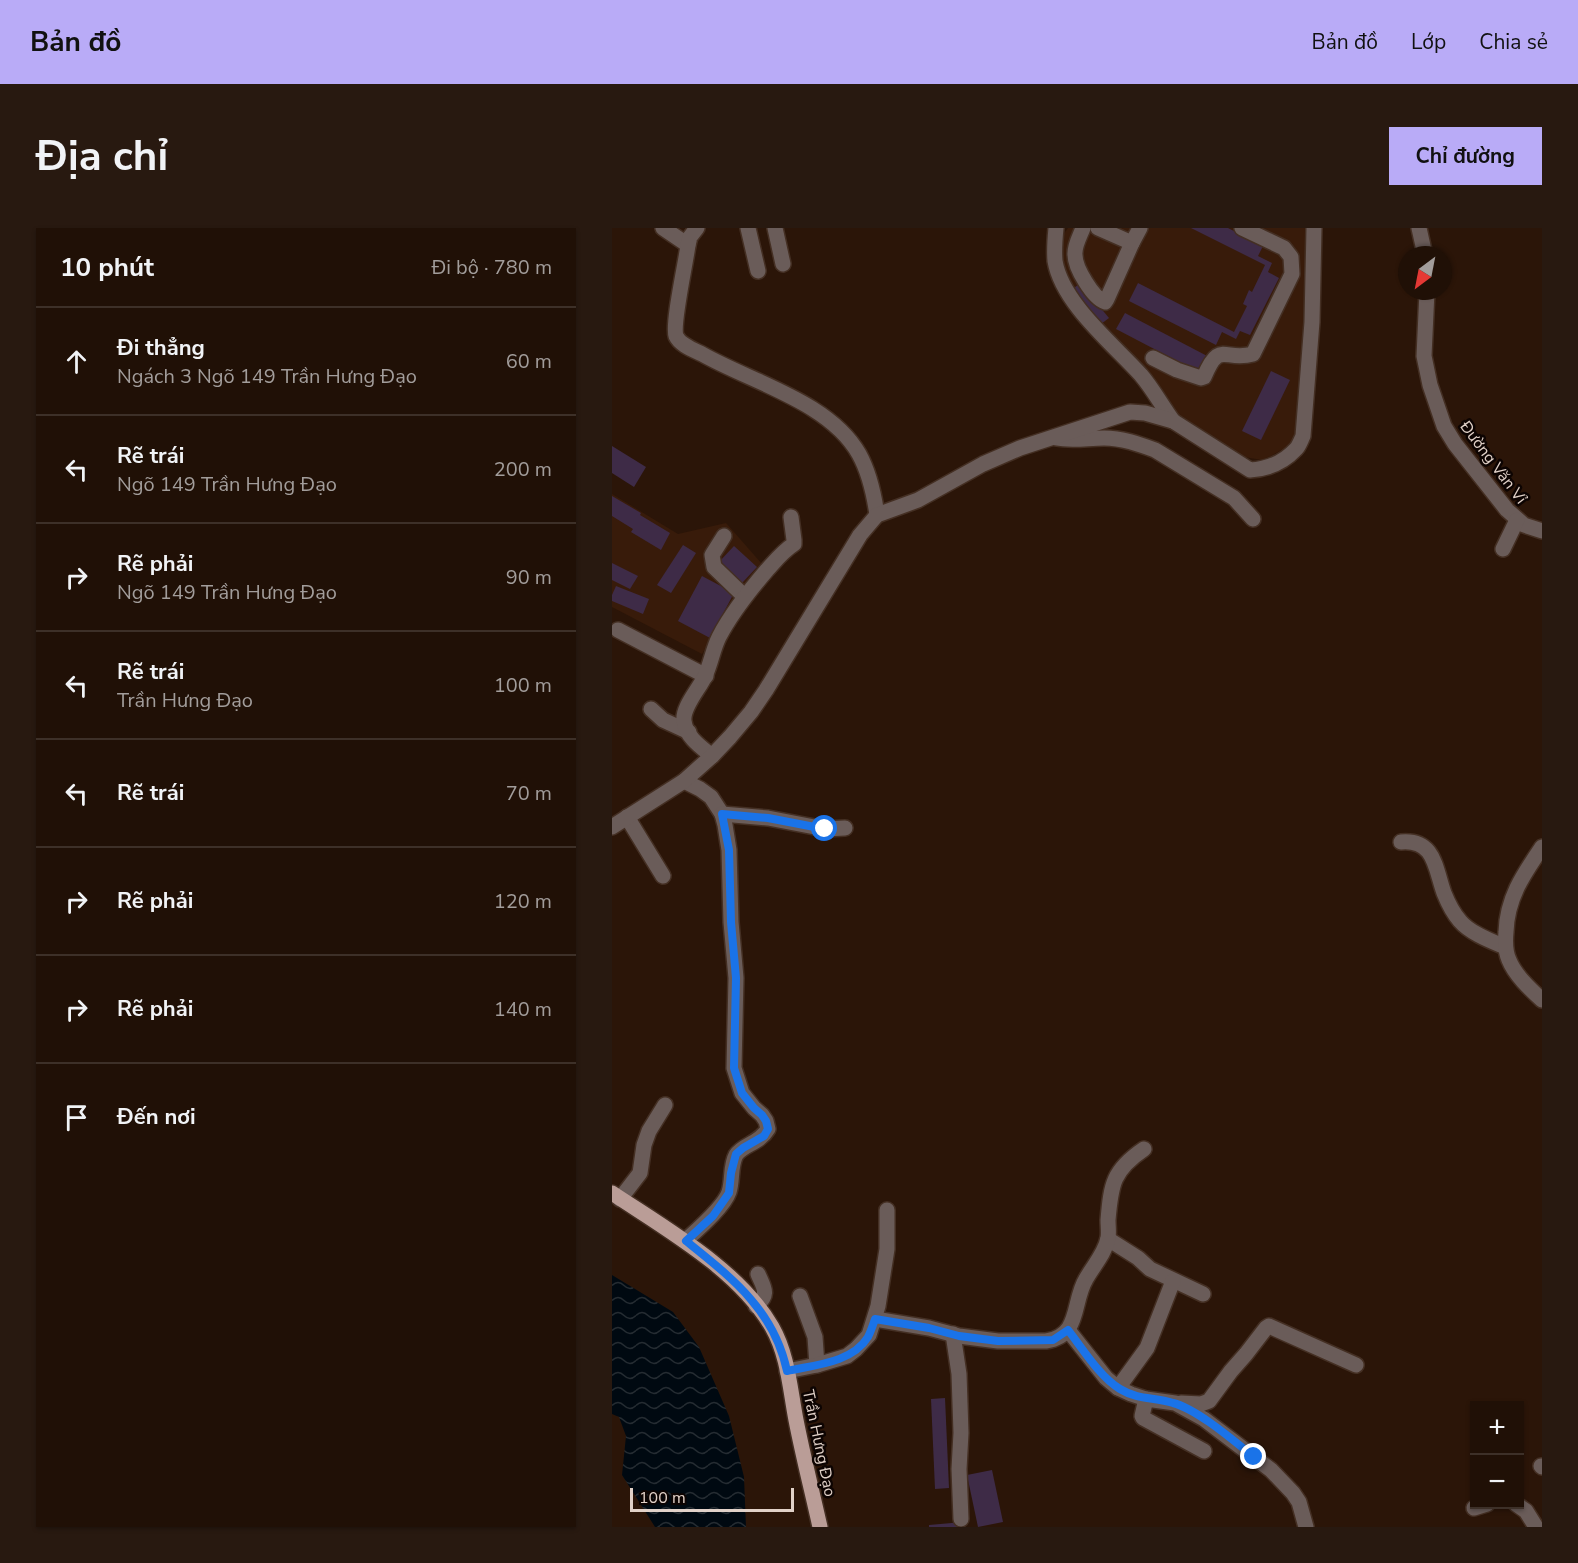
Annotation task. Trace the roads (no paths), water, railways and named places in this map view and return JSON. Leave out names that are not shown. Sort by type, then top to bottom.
[{"type":"main road","name":"Trần Hưng Đạo","points":[[616,1196],[686,1241],[727,1275],[756,1306],[772,1328],[783,1353],[820,1527]]},
{"type":"street","points":[[663,228],[688,245]]},
{"type":"street","points":[[697,228],[690,237],[688,245],[675,329],[677,337],[687,346],[707,357],[794,398],[824,416],[846,436],[859,454],[874,493],[877,515]]},
{"type":"street","points":[[748,228],[758,271]]},
{"type":"street","points":[[775,228],[783,264]]},
{"type":"street","points":[[1056,228],[1055,259],[1065,286],[1078,307],[1143,377],[1173,421]]},
{"type":"street","points":[[1083,228],[1076,246],[1076,263],[1091,291],[1105,302],[1140,228]]},
{"type":"street","points":[[1098,228],[1132,243]]},
{"type":"street","points":[[1153,358],[1177,370],[1201,378],[1214,357],[1221,354],[1238,356],[1253,354],[1293,273],[1291,257],[1284,248],[1242,228]]},
{"type":"street","points":[[612,827],[684,781],[730,737],[751,712],[860,535],[877,515],[918,500],[983,464],[1011,452],[1130,412],[1145,413],[1173,421],[1250,470],[1264,469],[1297,448],[1303,436],[1312,322],[1314,228]]},
{"type":"street","points":[[1419,228],[1423,246]]},
{"type":"street","name":"Đường Văn Vỉ","points":[[1427,300],[1424,356],[1430,385],[1444,426],[1455,444],[1507,510],[1524,525],[1542,531]]},
{"type":"street","points":[[1050,437],[1076,440],[1107,438],[1149,447],[1234,498],[1253,519]]},
{"type":"street","points":[[712,756],[694,742],[684,721],[684,713],[705,676],[718,639],[744,596],[785,550],[794,544],[791,518]]},
{"type":"street","points":[[1503,549],[1517,520]]},
{"type":"street","points":[[724,536],[712,555],[714,567],[744,596]]},
{"type":"street","points":[[618,630],[705,676]]},
{"type":"street","points":[[651,710],[663,720],[689,732]]},
{"type":"street","points":[[684,781],[711,797],[722,814],[729,850],[731,922],[736,978],[734,1068],[742,1093],[762,1115],[768,1129],[764,1136],[736,1154],[729,1193],[713,1216],[686,1241]]},
{"type":"street","points":[[722,814],[768,818],[825,829],[845,828]]},
{"type":"street","points":[[627,818],[663,876]]},
{"type":"street","points":[[1401,842],[1416,842],[1426,849],[1439,873],[1451,909],[1462,924],[1489,940],[1505,946]]},
{"type":"street","points":[[1542,847],[1516,887],[1506,919],[1505,946],[1510,962],[1518,974],[1542,1000]]},
{"type":"street","points":[[616,1196],[640,1173],[644,1145],[649,1131],[665,1105]]},
{"type":"street","points":[[875,1319],[998,1341],[1053,1340],[1068,1330],[1077,1310],[1084,1281],[1100,1257],[1108,1239],[1110,1201],[1115,1179],[1130,1159],[1144,1149]]},
{"type":"street","points":[[787,1371],[840,1359],[856,1349],[869,1335],[875,1319],[887,1249],[887,1210]]},
{"type":"street","points":[[1108,1239],[1138,1258],[1150,1269],[1203,1294]]},
{"type":"street","points":[[756,1306],[765,1294],[758,1274]]},
{"type":"street","points":[[1118,1388],[1147,1348],[1173,1281]]},
{"type":"street","points":[[800,1296],[810,1319],[817,1365]]},
{"type":"street","points":[[1068,1330],[1106,1378],[1118,1388],[1146,1399],[1175,1403],[1201,1404],[1209,1401],[1269,1326],[1356,1365]]},
{"type":"street","points":[[953,1334],[959,1374],[961,1520]]},
{"type":"street","points":[[1146,1399],[1143,1419],[1204,1451]]},
{"type":"street","points":[[1175,1403],[1204,1419],[1262,1463],[1284,1483],[1299,1503],[1306,1527]]},
{"type":"street","points":[[1523,1509],[1536,1527]]},
{"type":"water","points":[[612,1275],[673,1312],[699,1347],[729,1416],[744,1477],[746,1527],[655,1527],[622,1475],[626,1436],[619,1417],[612,1414]]}]
